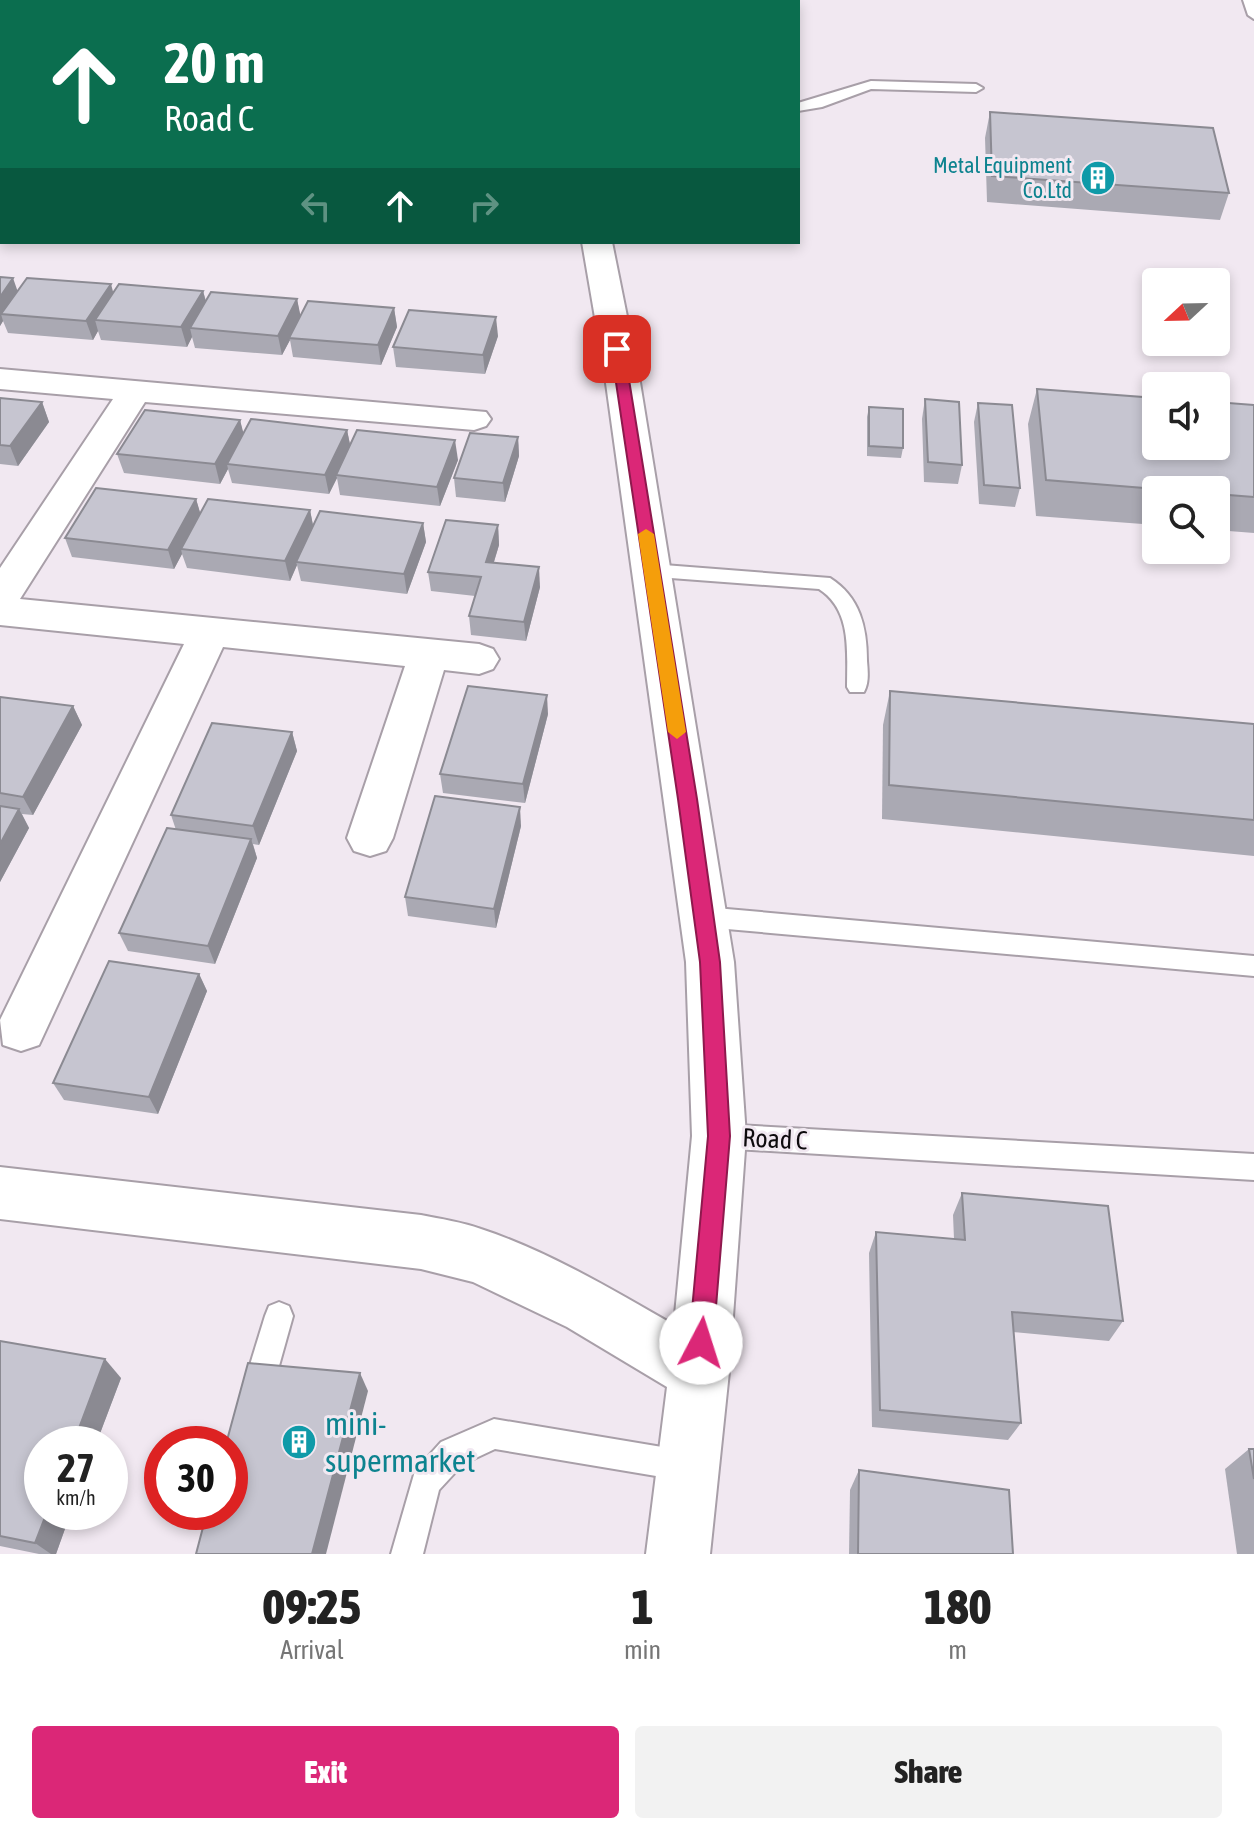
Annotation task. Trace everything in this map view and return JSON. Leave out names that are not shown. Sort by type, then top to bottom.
[{"type":"street","name":"Road C","points":[[597,244],[622,376],[704,917],[710,962],[719,1136]]},
{"type":"street","points":[[0,379],[474,419]]},
{"type":"street","points":[[0,599],[135,391]]},
{"type":"street","points":[[0,611],[479,659]]},
{"type":"street","points":[[21,1029],[211,630]]},
{"type":"street","points":[[370,838],[429,654]]},
{"type":"street","points":[[678,1554],[699,1372],[719,1136]]},
{"type":"street","points":[[0,1193],[421,1242],[480,1256],[587,1307],[699,1372]]},
{"type":"lane","points":[[1249,0],[1254,15]]},
{"type":"lane","points":[[800,107],[823,104],[856,87],[871,85],[976,88]]},
{"type":"lane","points":[[651,571],[823,583],[833,587],[849,611],[857,633],[857,687]]},
{"type":"lane","points":[[704,917],[1254,966]]},
{"type":"lane","name":"Road C","points":[[719,1136],[1254,1167]]},
{"type":"lane","points":[[251,1411],[279,1316]]},
{"type":"lane","points":[[407,1554],[426,1482],[452,1453],[494,1434],[688,1466]]},
{"type":"building","points":[[990,112],[1213,128],[1229,193],[992,176]]},
{"type":"building","points":[[0,277],[13,278],[0,297]]},
{"type":"building","points":[[27,278],[111,284],[86,321],[1,314]]},
{"type":"building","points":[[119,284],[203,291],[181,327],[95,320]]},
{"type":"building","points":[[211,292],[297,299],[278,336],[190,328]]},
{"type":"building","points":[[308,301],[394,308],[378,345],[289,338]]},
{"type":"building","points":[[409,310],[496,317],[483,355],[393,347]]},
{"type":"building","points":[[1037,389],[1142,397],[1142,460],[1230,460],[1230,403],[1254,405],[1254,497],[1230,495],[1230,476],[1142,476],[1142,488],[1046,480]]},
{"type":"building","points":[[0,398],[42,402],[10,446],[0,445]]},
{"type":"building","points":[[925,399],[959,402],[962,465],[928,462]]},
{"type":"building","points":[[978,403],[1012,405],[1020,488],[984,485]]},
{"type":"building","points":[[869,407],[903,409],[903,448],[869,446]]},
{"type":"building","points":[[145,410],[240,420],[215,464],[117,454]]},
{"type":"building","points":[[251,419],[347,430],[325,475],[227,464]]},
{"type":"building","points":[[357,430],[455,440],[437,487],[336,475]]},
{"type":"building","points":[[470,433],[518,437],[503,483],[454,478]]},
{"type":"building","points":[[96,488],[196,499],[168,550],[65,538]]},
{"type":"building","points":[[208,499],[310,510],[285,561],[181,549]]},
{"type":"building","points":[[320,511],[423,523],[404,574],[296,562]]},
{"type":"building","points":[[446,520],[498,525],[486,562],[539,567],[524,622],[469,616],[481,577],[428,572]]},
{"type":"building","points":[[468,686],[547,695],[523,784],[440,774]]},
{"type":"building","points":[[890,691],[1254,724],[1254,820],[889,785]]},
{"type":"building","points":[[0,697],[73,706],[23,797],[0,793]]},
{"type":"building","points":[[212,723],[292,732],[253,826],[171,815]]},
{"type":"building","points":[[435,796],[520,807],[494,909],[405,897]]},
{"type":"building","points":[[0,806],[19,809],[0,844]]},
{"type":"building","points":[[167,828],[251,839],[208,946],[119,933]]},
{"type":"building","points":[[109,961],[199,974],[149,1097],[53,1083]]},
{"type":"building","points":[[962,1193],[1108,1206],[1123,1321],[1012,1312],[1021,1423],[880,1410],[876,1232],[965,1240]]},
{"type":"building","points":[[0,1341],[105,1359],[80,1426],[24,1426],[24,1530],[40,1530],[35,1543],[0,1536]]},
{"type":"building","name":"mini- supermarket","points":[[248,1363],[360,1373],[312,1554],[196,1554],[202,1530],[248,1530],[248,1426],[231,1426]]},
{"type":"building","points":[[1249,1449],[1254,1449],[1254,1479]]},
{"type":"building","points":[[859,1470],[1009,1490],[1013,1554],[858,1554]]},
{"type":"slow traffic","points":[[646,534],[677,732]]},
{"type":"place","name":"Metal Equipment Co.Ltd","points":[[1098,178]]},
{"type":"place","name":"mini- supermarket","points":[[299,1442]]},
{"type":"route","points":[[617,349],[688,799],[710,962],[719,1136],[701,1343]]}]
